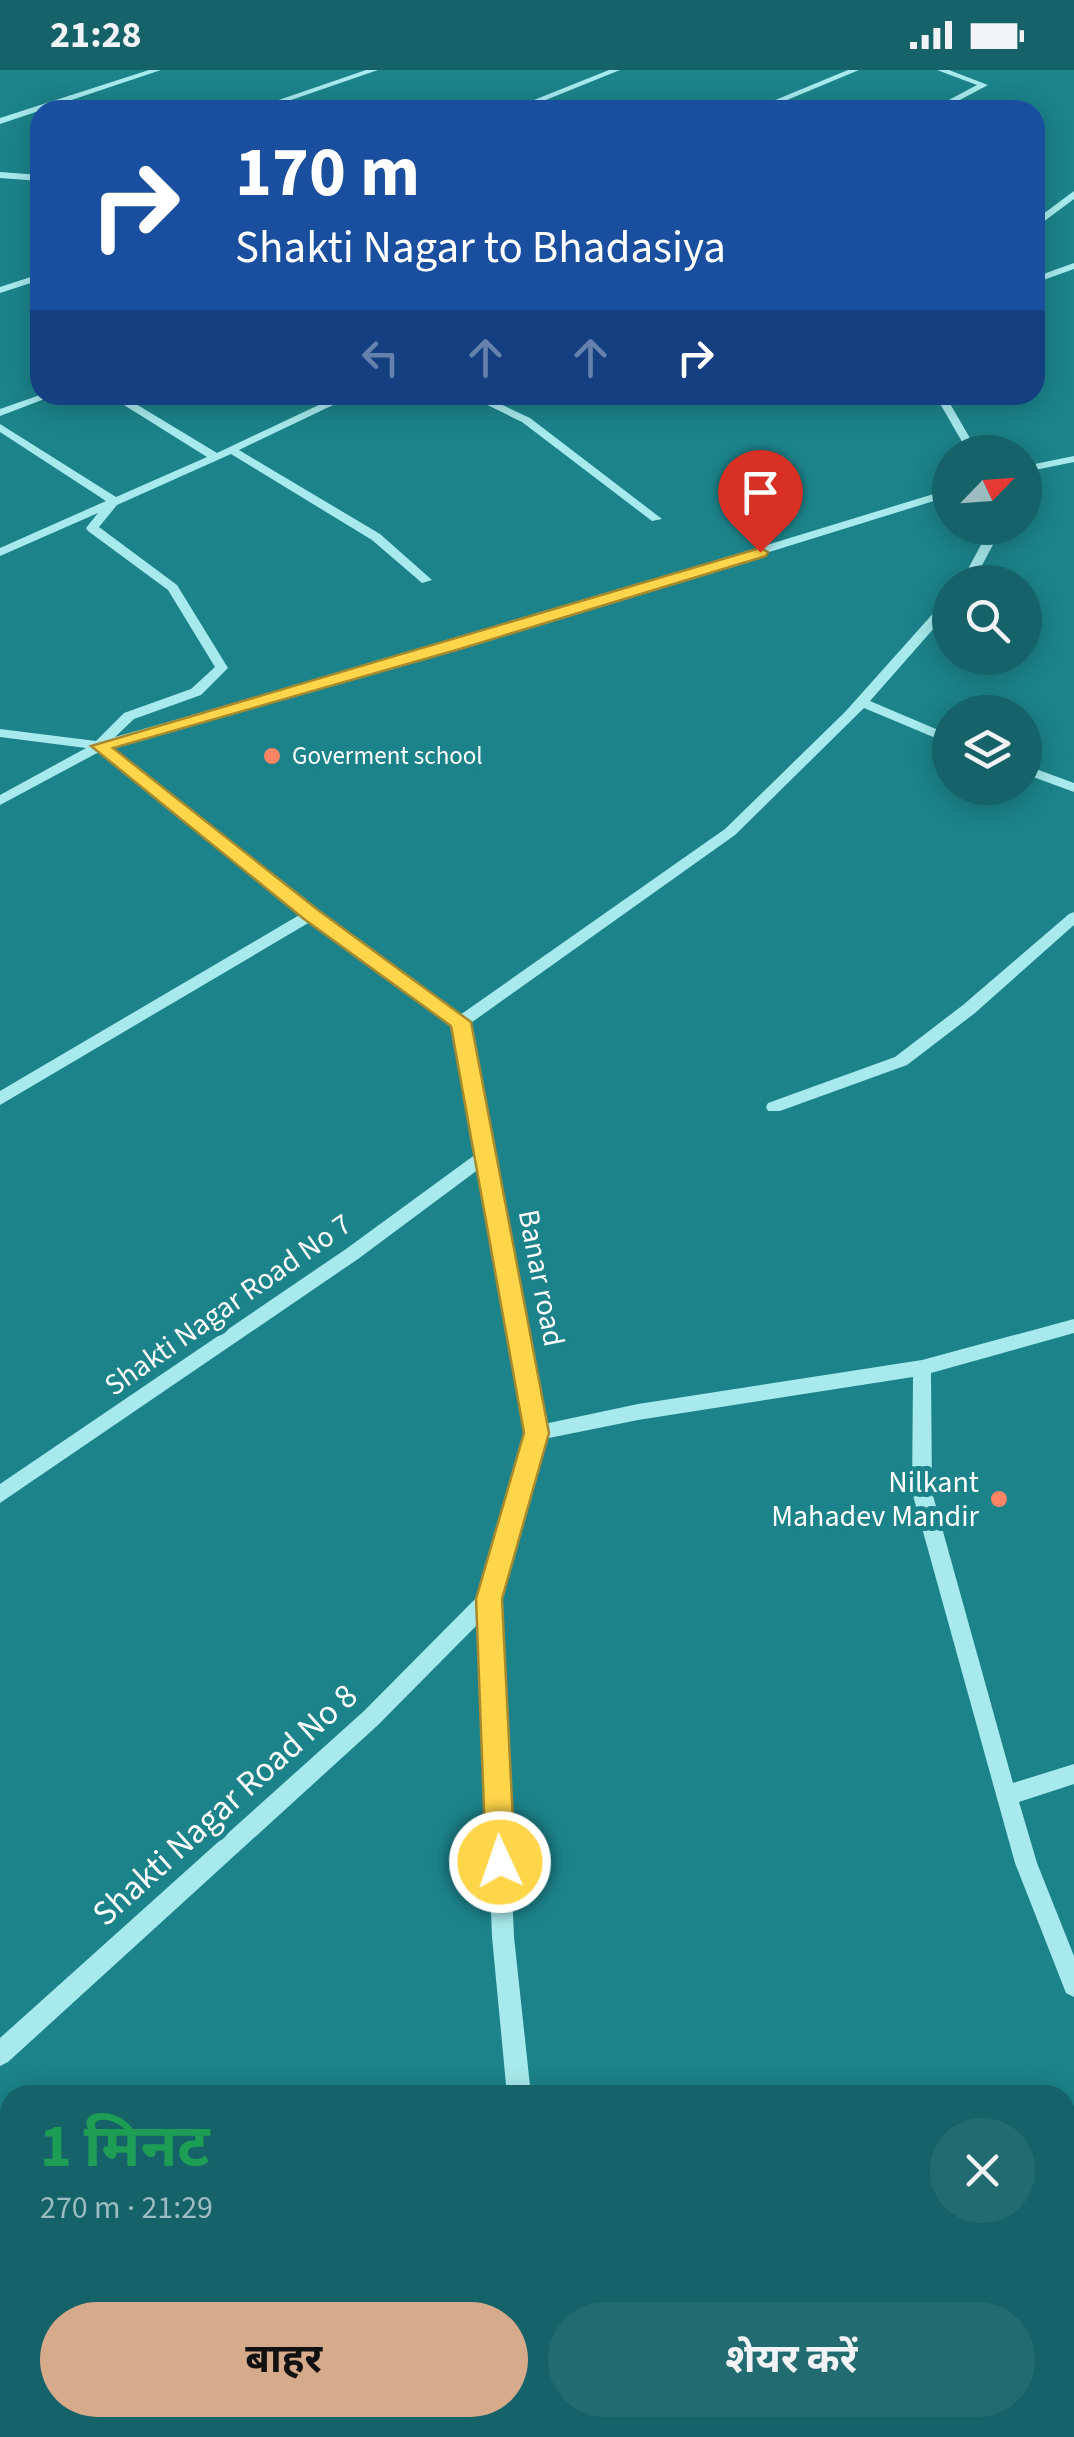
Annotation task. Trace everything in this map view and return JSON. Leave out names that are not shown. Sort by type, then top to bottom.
[{"type":"street","points":[[67,100],[158,70]]},
{"type":"street","points":[[284,100],[374,70]]},
{"type":"street","points":[[539,100],[616,70]]},
{"type":"street","points":[[781,100],[855,70]]},
{"type":"street","points":[[942,70],[984,85],[954,100]]},
{"type":"street","points":[[0,122],[30,112]]},
{"type":"street","points":[[0,174],[30,177]]},
{"type":"street","points":[[1045,217],[1074,194]]},
{"type":"street","points":[[1045,276],[1074,266]]},
{"type":"street","points":[[0,290],[30,280]]},
{"type":"street","points":[[0,413],[30,402]]},
{"type":"street","points":[[129,405],[216,458]]},
{"type":"street","points":[[0,552],[327,405]]},
{"type":"street","points":[[494,405],[526,420],[656,519]]},
{"type":"street","points":[[946,405],[963,435]]},
{"type":"street","points":[[0,427],[114,501]]},
{"type":"street","points":[[231,450],[376,537],[426,580]]},
{"type":"street","points":[[1042,466],[1074,459]]},
{"type":"street","points":[[0,801],[100,746],[454,645],[932,498]]},
{"type":"street","points":[[100,746],[129,716],[196,692],[222,668],[172,588],[92,528],[114,501]]},
{"type":"street","points":[[0,734],[100,746],[311,915],[460,1022],[730,832],[862,702],[932,622]]},
{"type":"street","points":[[862,702],[932,732]]},
{"type":"street","points":[[1042,775],[1074,788]]},
{"type":"street","points":[[0,1100],[311,915]]},
{"type":"street","points":[[774,1107],[901,1061],[969,1009],[1074,917]]},
{"type":"street","name":"Banar road","points":[[460,1022],[536,1433],[489,1599],[503,1938],[519,2085]]},
{"type":"street","name":"Shakti Nagar Road No 7","points":[[0,1495],[352,1254],[485,1156]]},
{"type":"street","points":[[536,1433],[638,1412],[922,1368],[1074,1326]]},
{"type":"street","points":[[922,1368],[922,1492],[1026,1862],[1074,1984]]},
{"type":"street","name":"Shakti Nagar Road No 8","points":[[0,2054],[372,1718],[489,1599]]},
{"type":"street","points":[[1006,1796],[1074,1774]]},
{"type":"place","name":"Goverment school","points":[[272,756]]},
{"type":"place","name":"Nilkant Mahadev Mandir","points":[[999,1499]]},
{"type":"route","points":[[500,1862],[489,1599],[536,1433],[460,1022],[311,915],[100,746],[760,552]]}]
